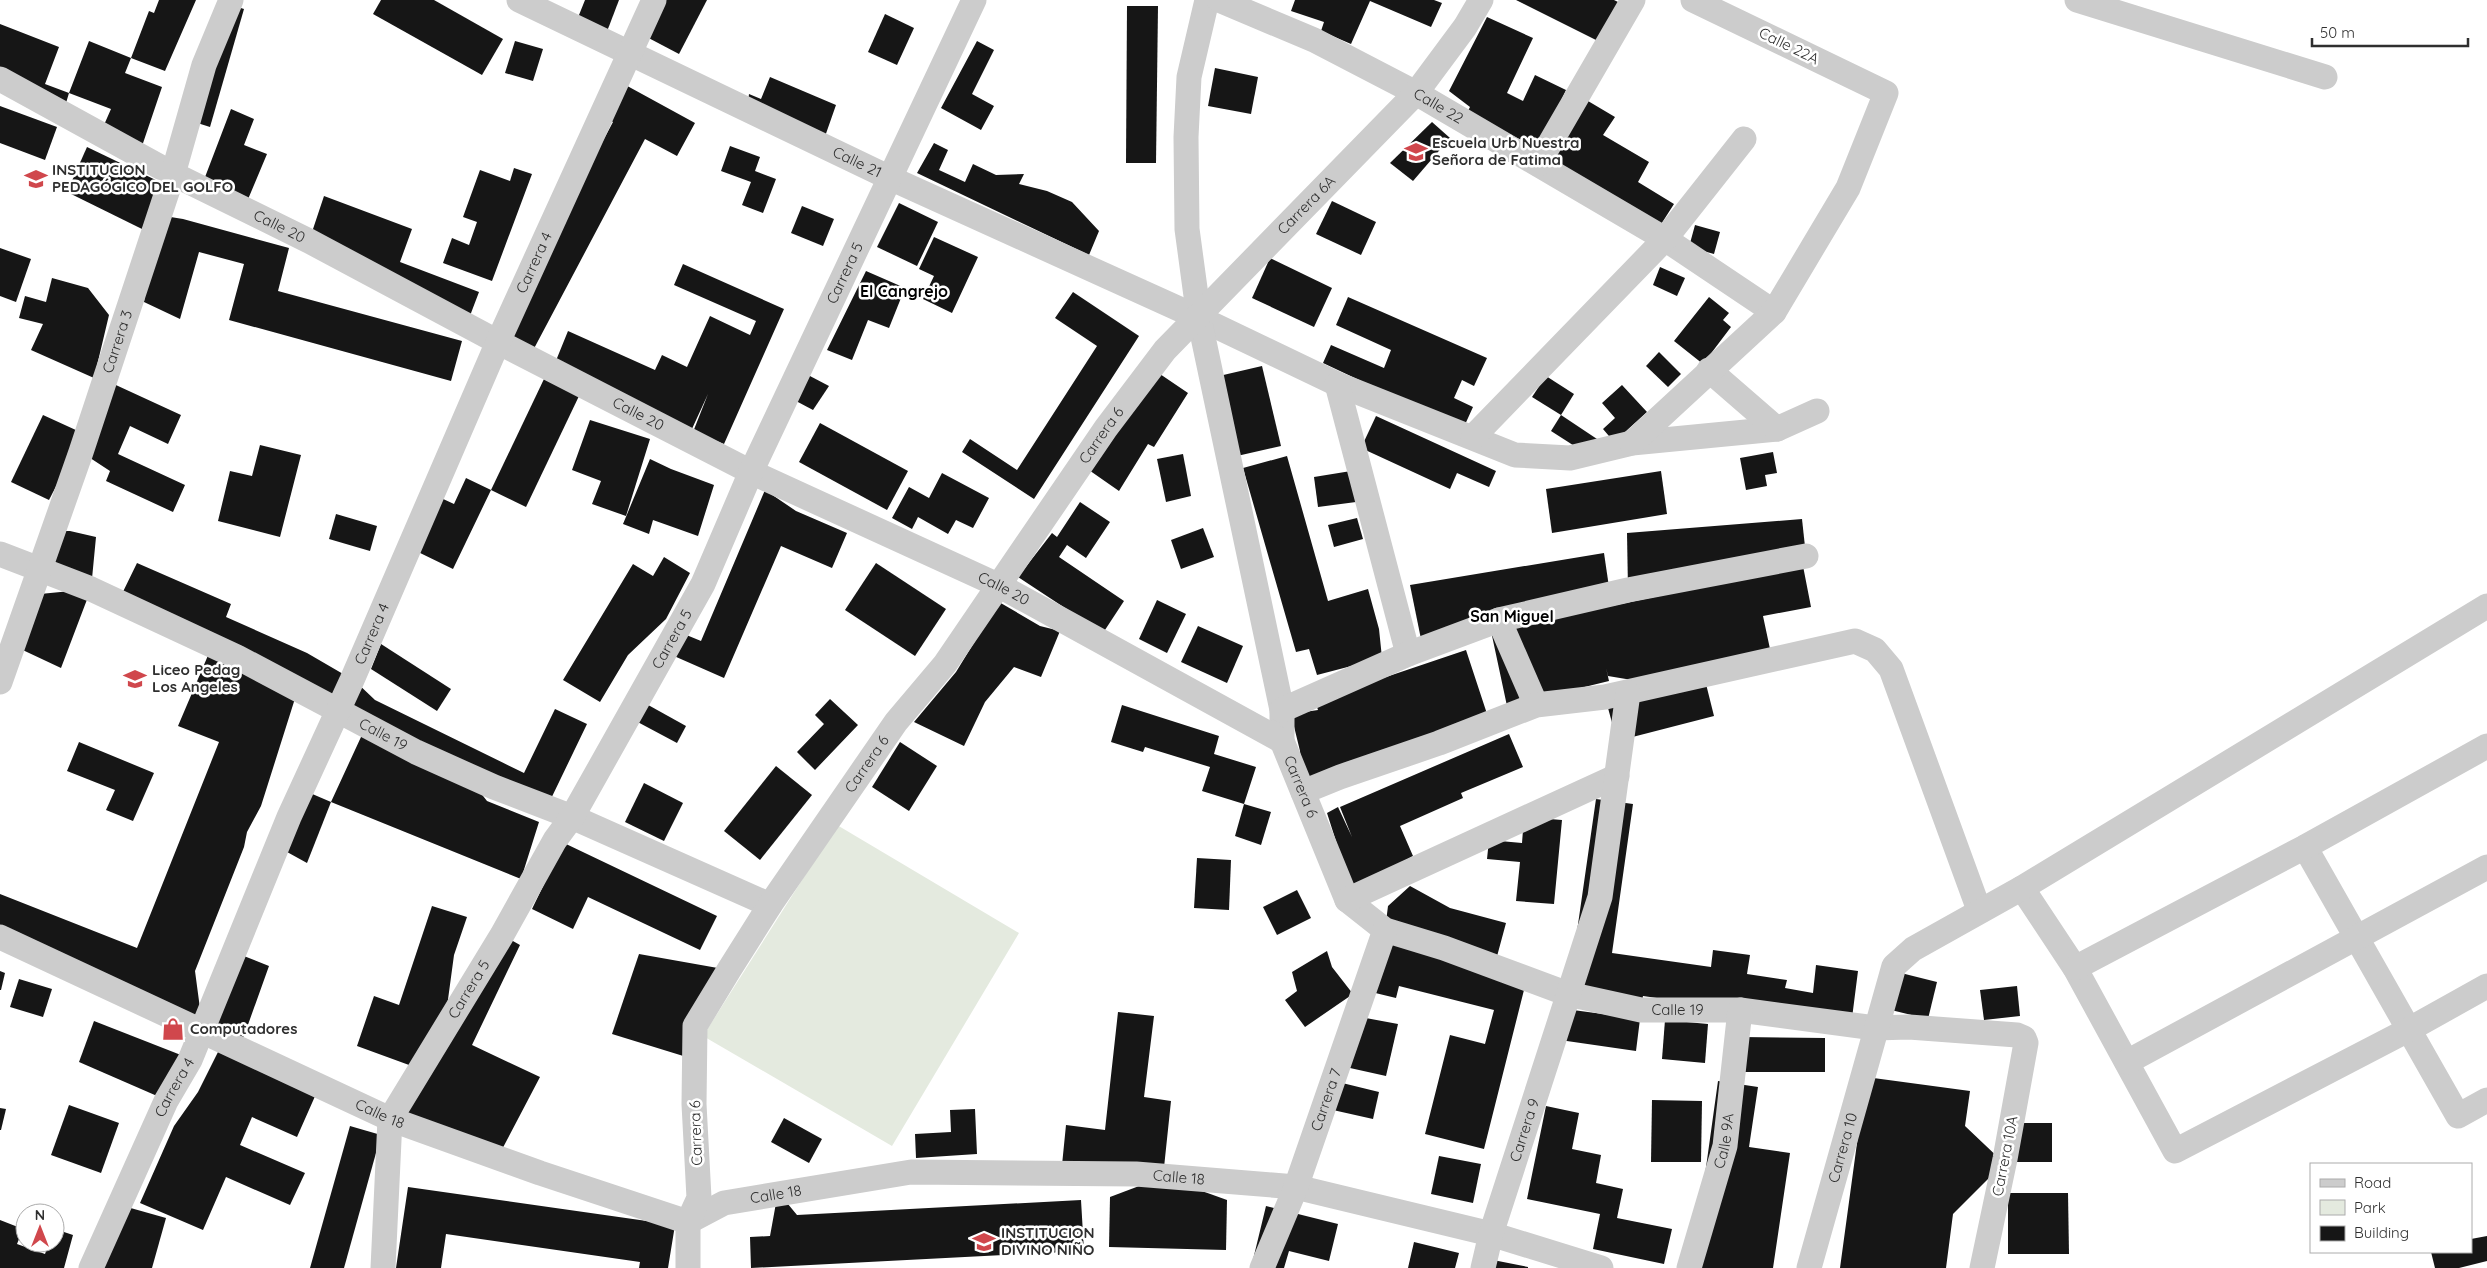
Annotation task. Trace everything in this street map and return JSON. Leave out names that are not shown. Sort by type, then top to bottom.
[{"type":"street","name":"Carrera 3","points":[[0,682],[173,174],[204,65],[231,0]]},
{"type":"street","name":"Calle 21","points":[[519,0],[890,178],[1199,318],[1337,384],[1515,455],[1570,458],[1632,443],[1777,430]]},
{"type":"street","name":"Carrera 4","points":[[91,1268],[166,1101],[190,1060],[203,1031],[289,817],[339,709],[498,342],[617,80],[632,53],[654,0]]},
{"type":"street","name":"Carrera 5","points":[[383,1268],[390,1119],[502,934],[555,840],[572,817],[703,584],[751,472],[974,0]]},
{"type":"street","name":"Carrera 6","points":[[1207,0],[1189,77],[1186,137],[1187,229],[1199,318],[1282,710],[1282,741],[1347,900]]},
{"type":"street","name":"Calle 22","points":[[1219,0],[1314,40],[1416,93],[1665,239],[1774,312]]},
{"type":"street","name":"Carrera 6A","points":[[1199,318],[1416,93],[1465,27],[1481,0]]},
{"type":"street","points":[[1538,164],[1633,0]]},
{"type":"street","name":"Calle 22A","points":[[1693,0],[1886,93],[1848,188],[1774,312]]},
{"type":"street","points":[[2077,0],[2325,76]]},
{"type":"street","name":"Calle 20","points":[[0,79],[173,174],[309,241],[498,342],[751,472],[1000,586],[1282,741]]},
{"type":"street","points":[[1473,437],[1665,239],[1744,139]]},
{"type":"street","points":[[1632,443],[1708,370],[1774,312]]},
{"type":"street","name":"Carrera 6","points":[[688,1268],[688,1222],[699,1198],[694,1104],[695,1026],[770,904],[896,722],[945,664],[1106,428],[1165,350],[1199,318]]},
{"type":"street","points":[[1708,370],[1777,430],[1817,411]]},
{"type":"street","points":[[1337,384],[1408,654]]},
{"type":"street","name":"Calle 19","points":[[0,554],[91,589],[236,657],[339,709],[416,752],[572,817],[770,904]]},
{"type":"street","points":[[1282,710],[1408,654],[1499,620],[1628,590],[1806,556]]},
{"type":"street","name":"Carrera 10","points":[[1809,1268],[1894,966],[1913,949],[1979,910],[2022,888],[2487,606]]},
{"type":"street","points":[[1499,620],[1536,705]]},
{"type":"street","points":[[1303,792],[1340,776],[1439,743],[1536,705],[1628,693],[1856,641],[1875,650],[1891,669],[1979,910]]},
{"type":"street","name":"Carrera 9","points":[[1483,1268],[1491,1234],[1600,897],[1628,693]]},
{"type":"street","points":[[2075,968],[2305,847],[2487,746]]},
{"type":"street","points":[[1347,900],[1617,776]]},
{"type":"street","points":[[2305,847],[2458,1116],[2487,1100]]},
{"type":"street","points":[[2127,1062],[2487,867]]},
{"type":"street","points":[[2022,888],[2075,968],[2175,1150],[2408,1030],[2487,986]]},
{"type":"street","name":"Calle 19","points":[[1347,900],[1385,930],[1444,948],[1568,994],[1641,1010],[1740,1010],[1875,1028],[1908,1027],[2017,1035],[2024,1038],[2026,1042]]},
{"type":"street","name":"Carrera 7","points":[[1262,1268],[1296,1187],[1385,930]]},
{"type":"street","name":"Calle 18","points":[[0,938],[390,1119],[540,1173],[688,1222],[724,1203],[911,1172],[1136,1174],[1296,1187],[1491,1234],[1601,1268]]},
{"type":"street","name":"Calle 9A","points":[[1689,1268],[1725,1146],[1740,1010]]},
{"type":"street","name":"Carrera 10A","points":[[1982,1268],[2006,1160],[2026,1042]]},
{"type":"green space","points":[[837,825],[1019,933],[892,1146],[703,1036]]},
{"type":"building","points":[[159,0],[196,0],[165,71],[131,58],[149,11],[154,13]]},
{"type":"building","points":[[381,0],[434,0],[503,39],[482,75],[373,14]]},
{"type":"building","points":[[585,0],[619,0],[603,42],[573,30]]},
{"type":"building","points":[[659,0],[707,0],[679,54],[641,34]]},
{"type":"building","points":[[1295,0],[1434,0],[1442,3],[1431,27],[1370,1],[1351,44],[1321,31],[1324,22],[1291,11]]},
{"type":"building","points":[[1516,0],[1614,0],[1622,4],[1602,43]]},
{"type":"building","points":[[222,2],[244,9],[210,127],[188,120]]},
{"type":"building","points":[[1127,6],[1158,6],[1156,163],[1126,163]]},
{"type":"building","points":[[885,14],[914,28],[897,65],[868,52]]},
{"type":"building","points":[[1487,17],[1533,38],[1507,93],[1523,101],[1535,75],[1566,90],[1539,148],[1466,115],[1470,107],[1449,91]]},
{"type":"building","points":[[0,24],[59,47],[45,84],[69,93],[63,113],[0,79]]},
{"type":"building","points":[[89,41],[131,58],[125,73],[162,87],[139,155],[100,134],[111,109],[69,93]]},
{"type":"building","points":[[515,41],[543,49],[533,81],[505,73]]},
{"type":"building","points":[[977,41],[994,50],[972,94],[994,106],[981,130],[941,108]]},
{"type":"building","points":[[1215,68],[1258,77],[1251,114],[1208,106]]},
{"type":"building","points":[[770,77],[836,105],[822,145],[747,109],[749,94],[761,99]]},
{"type":"building","points":[[620,82],[695,123],[677,156],[645,139],[529,358],[504,342],[546,247],[613,122],[605,118]]},
{"type":"building","points":[[1588,101],[1615,117],[1603,135],[1649,162],[1638,182],[1674,204],[1658,229],[1550,164]]},
{"type":"building","points":[[0,106],[57,127],[45,160],[0,143]]},
{"type":"building","points":[[231,109],[254,119],[244,145],[267,154],[246,204],[202,185]]},
{"type":"building","points":[[1432,122],[1450,138],[1413,181],[1390,163]]},
{"type":"building","points":[[934,143],[948,150],[939,170],[965,182],[973,164],[996,175],[1024,174],[1019,184],[1047,191],[1072,202],[1099,231],[1089,255],[917,173]]},
{"type":"building","points":[[730,146],[760,157],[755,171],[776,179],[763,213],[742,205],[751,182],[721,171]]},
{"type":"building","points":[[87,147],[162,183],[142,229],[67,192]]},
{"type":"building","points":[[514,168],[532,174],[492,281],[443,263],[452,238],[469,245],[477,222],[463,217],[480,170],[510,181]]},
{"type":"building","points":[[324,196],[412,229],[400,262],[479,292],[468,321],[309,241]]},
{"type":"building","points":[[1332,201],[1376,222],[1361,255],[1316,234]]},
{"type":"building","points":[[899,203],[938,222],[917,266],[877,247]]},
{"type":"building","points":[[802,206],[834,219],[823,246],[791,233]]},
{"type":"building","points":[[158,215],[183,219],[289,248],[278,291],[462,341],[451,381],[229,320],[244,264],[199,252],[180,319],[144,302]]},
{"type":"building","points":[[1695,225],[1720,232],[1714,254],[1689,247]]},
{"type":"building","points":[[934,237],[978,257],[952,313],[923,299],[934,276],[919,269]]},
{"type":"building","points":[[0,248],[31,259],[16,302],[0,296]]},
{"type":"building","points":[[1270,258],[1332,288],[1314,327],[1252,298]]},
{"type":"building","points":[[683,264],[784,309],[724,444],[693,432],[708,394],[691,431],[553,368],[568,331],[655,370],[662,355],[687,367],[710,316],[750,335],[756,321],[674,285]]},
{"type":"building","points":[[1660,267],[1685,278],[1677,296],[1653,285]]},
{"type":"building","points":[[866,271],[905,288],[889,328],[868,320],[852,360],[827,350]]},
{"type":"building","points":[[52,278],[88,288],[109,315],[94,378],[31,350],[43,324],[19,318],[25,296],[46,302]]},
{"type":"building","points":[[1073,292],[1139,336],[1034,499],[962,452],[970,439],[1017,470],[1097,346],[1055,318]]},
{"type":"building","points":[[1348,297],[1487,358],[1474,386],[1462,380],[1454,398],[1473,407],[1463,429],[1323,363],[1331,345],[1384,368],[1391,350],[1336,325]]},
{"type":"building","points":[[1709,297],[1729,313],[1723,320],[1731,327],[1703,364],[1674,341]]},
{"type":"building","points":[[1659,352],[1681,374],[1668,387],[1646,366]]},
{"type":"building","points":[[1262,366],[1281,446],[1237,456],[1219,376]]},
{"type":"building","points":[[1157,372],[1188,393],[1154,447],[1148,444],[1119,491],[1086,468]]},
{"type":"building","points":[[808,375],[829,386],[813,410],[796,401]]},
{"type":"building","points":[[1546,376],[1574,394],[1561,415],[1532,397]]},
{"type":"building","points":[[544,379],[579,396],[526,507],[491,490]]},
{"type":"building","points":[[105,380],[181,415],[168,444],[130,426],[118,454],[185,485],[173,512],[106,481],[110,471],[81,452]]},
{"type":"building","points":[[1622,385],[1647,412],[1614,442],[1603,429],[1615,418],[1602,403]]},
{"type":"building","points":[[43,415],[78,431],[70,459],[49,500],[11,482]]},
{"type":"building","points":[[1561,415],[1600,441],[1590,456],[1551,431]]},
{"type":"building","points":[[1376,416],[1496,471],[1489,487],[1457,473],[1450,489],[1361,448]]},
{"type":"building","points":[[590,420],[650,439],[626,516],[592,504],[601,481],[572,470]]},
{"type":"building","points":[[820,423],[908,471],[887,510],[799,462]]},
{"type":"building","points":[[260,445],[301,455],[280,537],[218,521],[230,471],[252,476]]},
{"type":"building","points":[[1773,452],[1777,473],[1765,475],[1767,486],[1746,490],[1740,458]]},
{"type":"building","points":[[1183,454],[1191,496],[1166,502],[1157,459]]},
{"type":"building","points":[[1287,456],[1328,601],[1368,589],[1379,629],[1382,658],[1317,675],[1309,649],[1296,652],[1243,468]]},
{"type":"building","points":[[650,459],[714,485],[698,536],[653,520],[649,534],[623,524]]},
{"type":"building","points":[[1351,471],[1356,502],[1318,507],[1314,477]]},
{"type":"building","points":[[1661,471],[1667,514],[1552,533],[1546,489]]},
{"type":"building","points":[[942,473],[989,498],[973,528],[956,520],[948,534],[918,517],[912,529],[892,518],[909,487],[929,498]]},
{"type":"building","points":[[466,478],[491,490],[453,569],[416,551],[441,498],[454,504]]},
{"type":"building","points":[[765,490],[796,511],[847,533],[832,568],[781,546],[724,678],[674,656],[684,634],[701,641]]},
{"type":"building","points":[[1080,502],[1110,522],[1086,558],[1067,545],[1059,557],[1124,601],[1103,633],[1018,577],[1052,533],[1057,537]]},
{"type":"building","points":[[336,514],[377,526],[370,551],[329,539]]},
{"type":"building","points":[[1357,518],[1363,539],[1334,547],[1328,525]]},
{"type":"building","points":[[1802,519],[1806,556],[1628,590],[1627,533]]},
{"type":"building","points":[[1203,528],[1214,557],[1181,569],[1171,540]]},
{"type":"building","points":[[53,531],[70,531],[96,537],[91,589],[40,567]]},
{"type":"building","points":[[1604,553],[1610,594],[1423,649],[1410,585]]},
{"type":"building","points":[[664,557],[690,573],[666,619],[628,655],[600,702],[563,680],[633,564],[653,576]]},
{"type":"building","points":[[137,563],[231,604],[226,617],[307,653],[350,678],[335,707],[298,689],[261,806],[247,832],[244,847],[195,971],[203,1031],[0,937],[0,894],[137,948],[219,742],[178,726],[212,646],[118,602]]},
{"type":"building","points":[[876,563],[946,609],[915,656],[845,610]]},
{"type":"building","points":[[1803,566],[1811,607],[1763,616],[1770,649],[1632,680],[1608,676],[1606,668],[1609,681],[1507,706],[1491,631]]},
{"type":"building","points":[[91,589],[61,668],[12,645],[30,595]]},
{"type":"building","points":[[1157,600],[1186,614],[1167,653],[1139,639]]},
{"type":"building","points":[[999,602],[1040,626],[1060,631],[1041,677],[1014,667],[985,702],[964,746],[914,722],[956,672]]},
{"type":"building","points":[[1198,626],[1243,646],[1227,683],[1181,662]]},
{"type":"building","points":[[381,644],[451,689],[437,711],[371,669]]},
{"type":"building","points":[[1466,650],[1491,726],[1303,792],[1300,751],[1291,714],[1318,710],[1315,701]]},
{"type":"building","points":[[1704,676],[1714,716],[1617,741],[1605,697]]},
{"type":"building","points":[[355,681],[375,700],[524,773],[555,709],[587,724],[547,807],[465,773],[487,801],[539,822],[521,879],[331,802],[367,724],[340,709]]},
{"type":"building","points":[[830,699],[858,725],[815,770],[797,752],[824,724],[815,715]]},
{"type":"building","points":[[641,701],[686,726],[677,743],[632,719]]},
{"type":"building","points":[[1122,705],[1219,736],[1214,754],[1256,767],[1244,804],[1202,791],[1210,767],[1145,747],[1143,752],[1111,742]]},
{"type":"building","points":[[1509,734],[1523,767],[1461,793],[1463,798],[1400,826],[1413,856],[1371,880],[1350,885],[1327,813],[1338,807],[1352,837],[1340,807]]},
{"type":"building","points":[[79,742],[154,773],[133,821],[106,810],[115,790],[67,771]]},
{"type":"building","points":[[900,742],[937,766],[909,811],[872,787]]},
{"type":"building","points":[[776,766],[812,795],[760,860],[724,831]]},
{"type":"building","points":[[644,783],[683,803],[664,841],[625,822]]},
{"type":"building","points":[[303,790],[331,802],[307,863],[278,847]]},
{"type":"building","points":[[1596,799],[1633,804],[1612,953],[1711,967],[1713,950],[1750,955],[1747,974],[1787,980],[1785,988],[1813,993],[1816,965],[1858,971],[1851,1026],[1643,996],[1641,1005],[1568,994]]},
{"type":"building","points":[[1244,804],[1271,812],[1261,845],[1235,836]]},
{"type":"building","points":[[1524,817],[1562,820],[1554,904],[1516,901],[1520,862],[1487,859],[1489,840],[1522,843]]},
{"type":"building","points":[[564,843],[717,916],[700,950],[588,897],[573,929],[532,909]]},
{"type":"building","points":[[1197,858],[1231,860],[1229,910],[1194,908]]},
{"type":"building","points":[[1410,886],[1450,908],[1506,923],[1496,960],[1527,978],[1484,1149],[1425,1134],[1450,1035],[1485,1044],[1494,1010],[1399,986],[1396,998],[1363,990],[1385,930],[1388,906]]},
{"type":"building","points":[[1297,890],[1311,918],[1277,935],[1263,907]]},
{"type":"building","points":[[432,906],[467,917],[454,955],[444,1029],[502,935],[520,945],[472,1045],[540,1077],[498,1157],[390,1119],[420,1069],[357,1046],[374,996],[399,1005]]},
{"type":"building","points":[[226,949],[269,966],[240,1047],[203,1031]]},
{"type":"building","points":[[1327,951],[1332,967],[1353,994],[1305,1027],[1285,1000],[1297,991],[1292,972]]},
{"type":"building","points":[[639,954],[729,970],[693,1059],[612,1034]]},
{"type":"building","points":[[0,971],[5,973],[1,990],[0,990]]},
{"type":"building","points":[[1901,973],[1937,982],[1928,1019],[1891,1010]]},
{"type":"building","points":[[19,979],[52,989],[43,1017],[10,1007]]},
{"type":"building","points":[[2017,986],[2020,1016],[1984,1020],[1980,990]]},
{"type":"building","points":[[1558,1008],[1640,1019],[1636,1051],[1553,1039]]},
{"type":"building","points":[[1118,1012],[1154,1016],[1144,1097],[1171,1101],[1163,1177],[1062,1165],[1066,1125],[1105,1130]]},
{"type":"building","points":[[1355,1016],[1398,1024],[1386,1076],[1341,1066]]},
{"type":"building","points":[[1665,1020],[1708,1024],[1705,1063],[1662,1059]]},
{"type":"building","points":[[94,1021],[186,1057],[164,1099],[79,1062]]},
{"type":"building","points":[[1741,1037],[1825,1038],[1825,1072],[1741,1072]]},
{"type":"building","points":[[219,1050],[316,1094],[297,1137],[252,1117],[240,1145],[305,1173],[290,1205],[226,1177],[203,1230],[140,1203],[174,1126],[198,1092]]},
{"type":"building","points":[[1866,1077],[1970,1091],[1965,1126],[2004,1163],[1953,1214],[1946,1268],[1840,1268]]},
{"type":"building","points":[[1330,1080],[1379,1092],[1373,1119],[1324,1108]]},
{"type":"building","points":[[1718,1081],[1758,1087],[1749,1147],[1790,1153],[1773,1268],[1692,1268]]},
{"type":"building","points":[[1652,1100],[1702,1101],[1701,1162],[1651,1162]]},
{"type":"building","points":[[69,1105],[119,1123],[101,1173],[51,1155]]},
{"type":"building","points":[[1546,1106],[1579,1113],[1572,1149],[1601,1155],[1596,1183],[1623,1189],[1617,1218],[1672,1229],[1664,1264],[1593,1249],[1600,1214],[1527,1199]]},
{"type":"building","points":[[0,1108],[6,1109],[1,1130],[0,1130]]},
{"type":"building","points":[[975,1109],[977,1154],[916,1158],[915,1134],[951,1132],[950,1110]]},
{"type":"building","points":[[784,1118],[822,1139],[809,1163],[771,1142]]},
{"type":"building","points":[[2015,1123],[2052,1123],[2052,1162],[2014,1162]]},
{"type":"building","points":[[350,1126],[381,1135],[344,1268],[310,1268]]},
{"type":"building","points":[[1439,1156],[1481,1164],[1473,1203],[1431,1194]]},
{"type":"building","points":[[1163,1177],[1227,1200],[1226,1250],[1109,1247],[1110,1197]]},
{"type":"building","points":[[408,1187],[675,1225],[668,1268],[639,1268],[640,1262],[446,1234],[441,1268],[396,1268]]},
{"type":"building","points":[[778,1192],[797,1215],[1081,1200],[1084,1251],[751,1268],[750,1237],[770,1236]]},
{"type":"building","points":[[2008,1193],[2068,1193],[2069,1254],[2008,1254]]},
{"type":"building","points":[[120,1205],[166,1218],[152,1268],[100,1268]]},
{"type":"building","points":[[1266,1206],[1338,1224],[1329,1261],[1289,1251],[1284,1268],[1251,1268]]},
{"type":"building","points":[[0,1220],[15,1226],[15,1253],[65,1253],[65,1232],[73,1235],[64,1268],[0,1268]]},
{"type":"building","points":[[2487,1236],[2487,1261],[2459,1268],[2435,1268],[2431,1253],[2472,1253],[2472,1239]]},
{"type":"building","points":[[1414,1242],[1459,1253],[1455,1268],[1408,1268]]},
{"type":"building","points":[[1488,1259],[1528,1267],[1528,1268],[1486,1268]]},
{"type":"place","name":"Escuela Urb Nuestra Señora de Fatima","points":[[1416,152]]},
{"type":"place","name":"INSTITUCION PEDAGÓGICO DEL GOLFO","points":[[36,179]]},
{"type":"place","name":"Liceo Pedag Los Angeles","points":[[135,679]]},
{"type":"place","name":"Computadores","points":[[173,1029]]},
{"type":"place","name":"INSTITUCION DIVINO NIÑO","points":[[984,1242]]},
{"type":"district","name":"El Cangrejo","points":[[904,291]]},
{"type":"district","name":"San Miguel","points":[[1512,616]]}]
